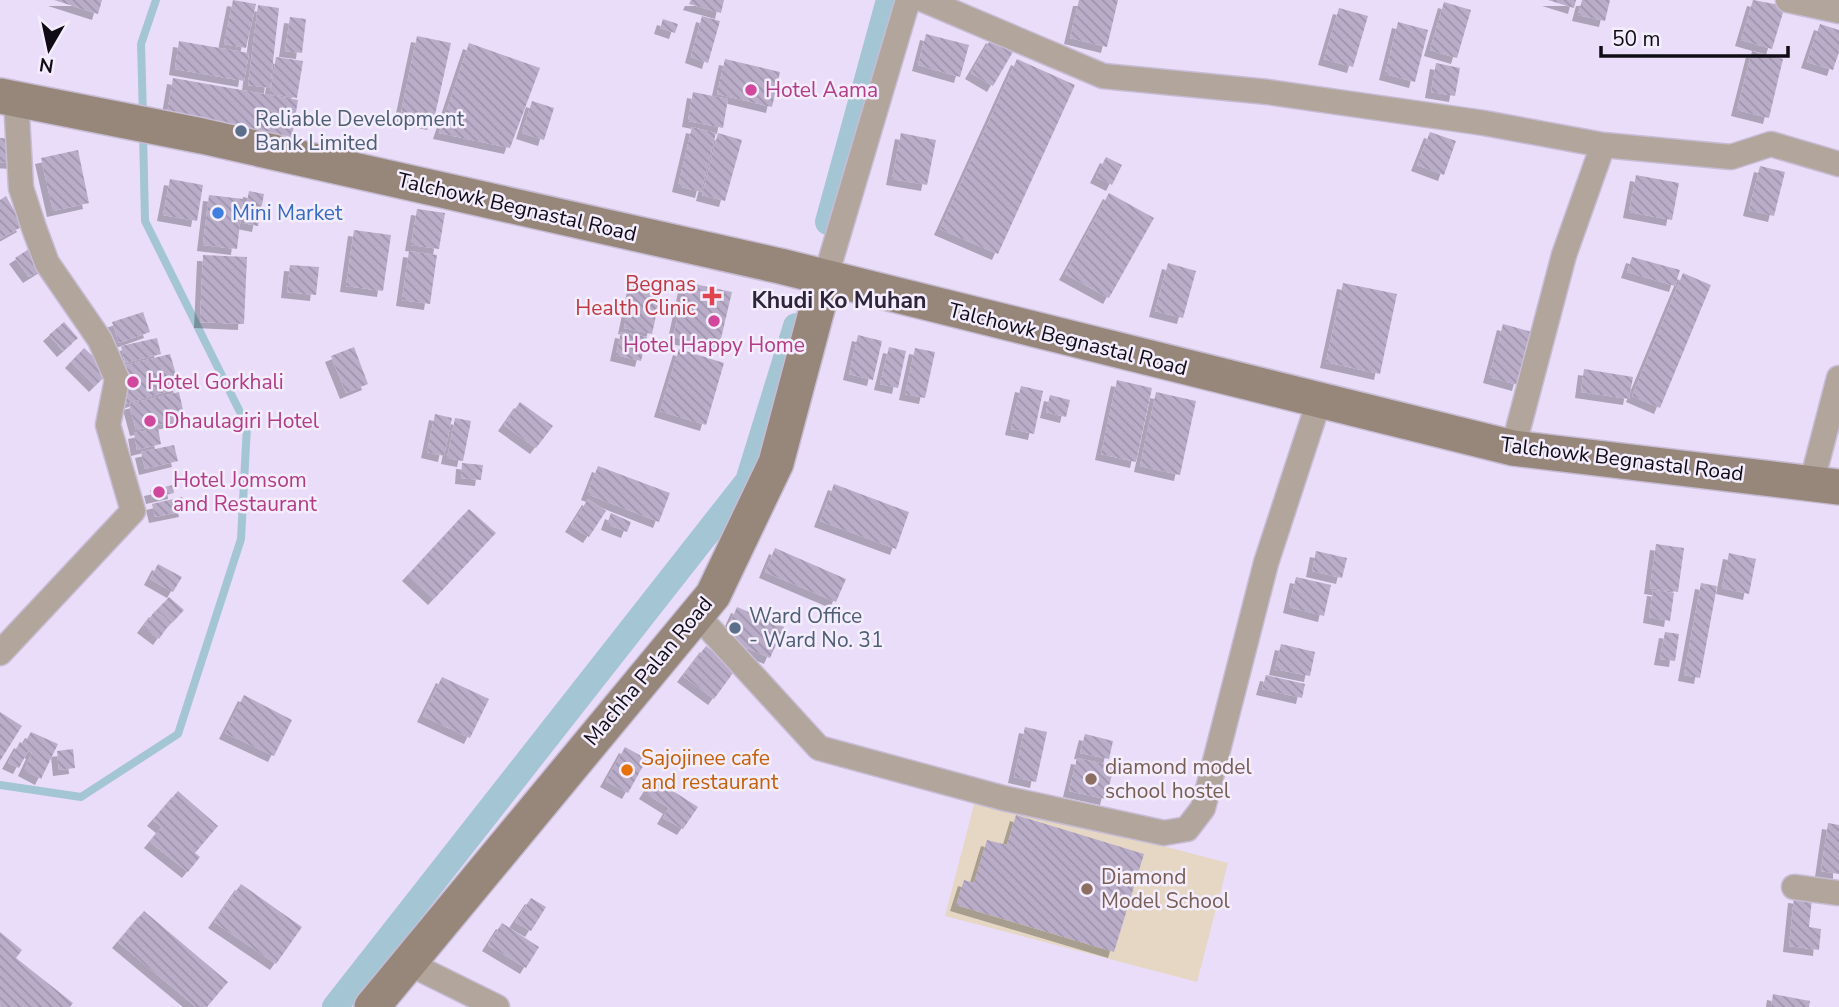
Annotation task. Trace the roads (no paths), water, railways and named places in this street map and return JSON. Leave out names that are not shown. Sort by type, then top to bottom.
[{"type":"main road","name":"Talchowk Begnastal Road","points":[[8,97],[202,136],[780,266],[1513,448],[1748,474],[1825,486]]},
{"type":"main road","name":"Machha Palan Road","points":[[372,1007],[406,962],[698,616],[712,595],[776,463],[825,279]]},
{"type":"street","points":[[825,279],[908,0]]},
{"type":"street","points":[[924,0],[1103,76],[1268,92],[1484,123],[1602,145],[1731,158],[1771,144],[1839,164]]},
{"type":"street","points":[[1788,0],[1839,11]]},
{"type":"street","points":[[0,653],[133,511],[108,425],[117,379],[100,340],[47,263],[21,188],[8,97]]},
{"type":"street","points":[[1513,448],[1564,255],[1602,145]]},
{"type":"street","points":[[1825,486],[1839,378]]},
{"type":"street","points":[[698,616],[819,748],[1003,798],[1164,833],[1187,829],[1203,808],[1266,563],[1319,401]]},
{"type":"street","points":[[1794,887],[1839,893]]},
{"type":"street","points":[[406,962],[497,1007]]},
{"type":"waterway","points":[[143,116],[141,44],[156,0]]},
{"type":"waterway","points":[[828,222],[889,0]]},
{"type":"waterway","points":[[0,785],[81,797],[178,734],[241,539],[247,426],[145,221],[143,132]]},
{"type":"waterway","points":[[335,1007],[748,481],[796,326]]},
{"type":"place","name":"Hotel Aama","points":[[751,90]]},
{"type":"place","name":"Reliable Development Bank Limited","points":[[241,131]]},
{"type":"place","name":"Mini Market","points":[[218,213]]},
{"type":"place","name":"Begnas Health Clinic","points":[[712,296]]},
{"type":"place","name":"Hotel Happy Home","points":[[714,321]]},
{"type":"place","name":"Hotel Gorkhali","points":[[133,382]]},
{"type":"place","name":"Dhaulagiri Hotel","points":[[150,421]]},
{"type":"place","name":"Hotel Jomsom and Restaurant","points":[[159,492]]},
{"type":"place","name":"Ward Office - Ward No. 31","points":[[735,628]]},
{"type":"place","name":"Sajojinee cafe and restaurant","points":[[627,770]]},
{"type":"place","name":"diamond model school hostel","points":[[1091,779]]},
{"type":"place","name":"Diamond Model School","points":[[1087,889]]},
{"type":"district","name":"Khudi Ko Muhan","points":[[839,300]]}]
